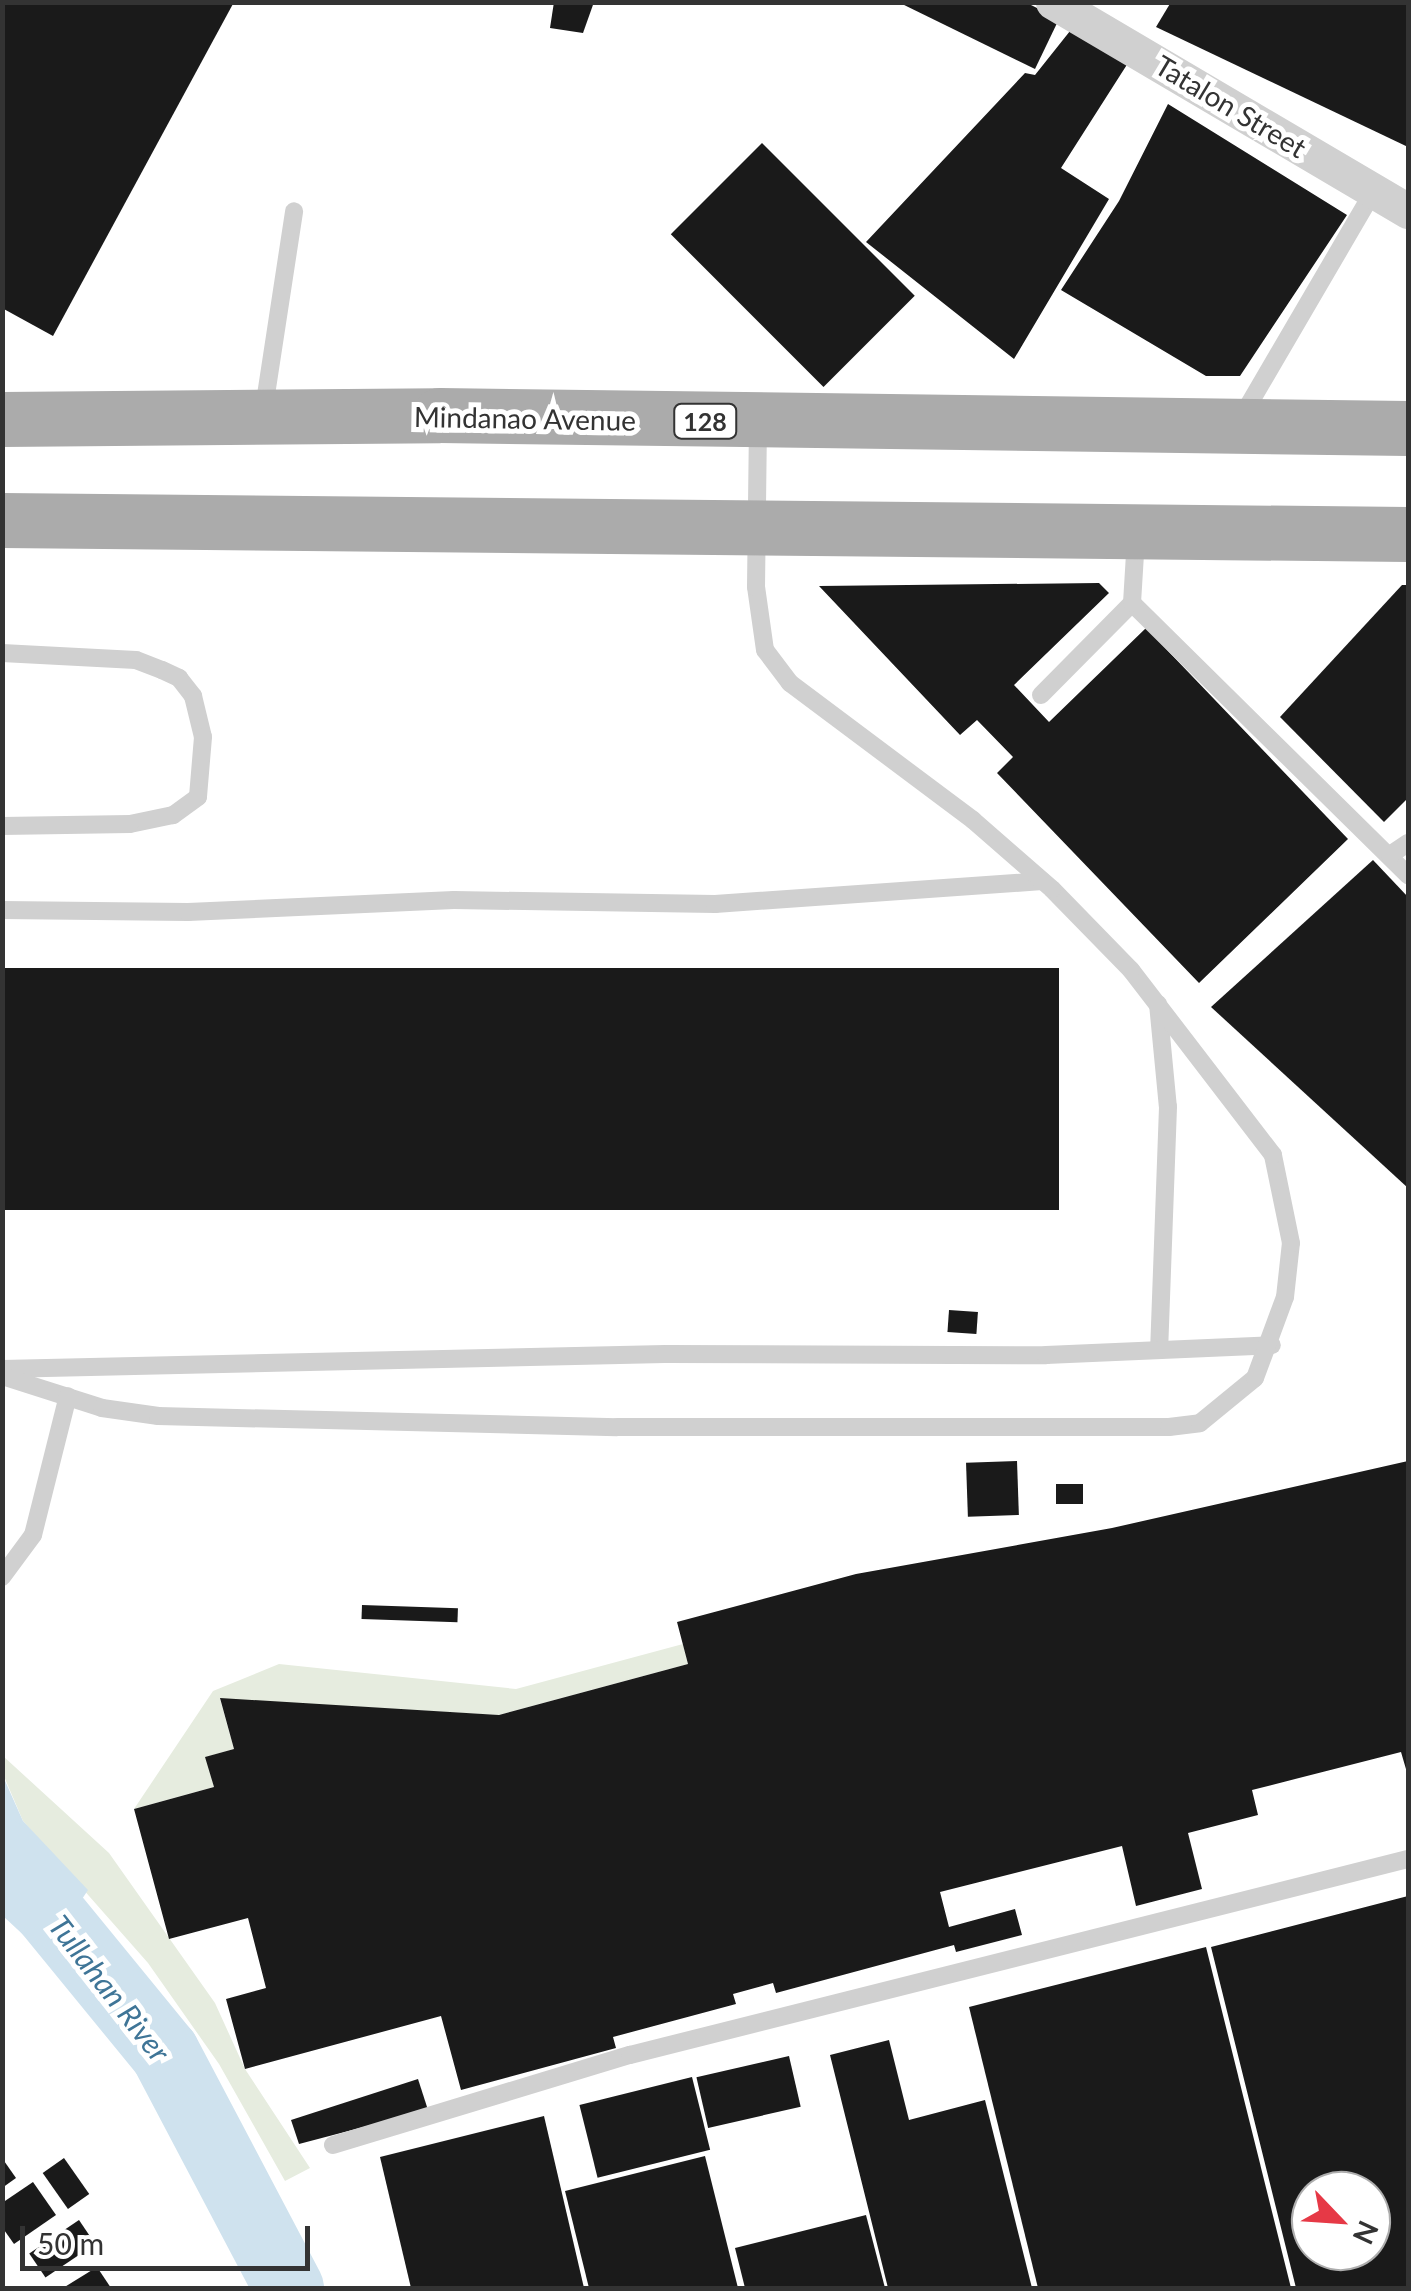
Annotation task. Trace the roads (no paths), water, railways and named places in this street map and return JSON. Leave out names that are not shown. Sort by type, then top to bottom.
[{"type":"main road","name":"Mindanao Avenue","points":[[2,418],[262,420],[438,415],[1408,428]]},
{"type":"main road","points":[[2,520],[1408,534]]},
{"type":"street","name":"Tatalon Street","points":[[1054,2],[1093,12],[1408,210]]},
{"type":"lane","points":[[1236,427],[1374,190]]},
{"type":"lane","points":[[262,420],[294,211]]},
{"type":"lane","points":[[2,1373],[68,1396],[158,1416],[255,1421],[1169,1427],[1200,1422],[1228,1405],[1255,1378],[1272,1345],[1291,1244],[1273,1155],[1158,1004],[1042,880],[973,820],[790,683],[765,650],[756,586],[758,422]]},
{"type":"lane","points":[[1040,695],[1132,602],[1136,533]]},
{"type":"lane","points":[[1132,602],[1408,875]]},
{"type":"lane","points":[[2,652],[136,660],[162,670],[193,696],[203,737],[198,796],[174,815],[130,824],[2,826]]},
{"type":"lane","points":[[1390,855],[1408,842]]},
{"type":"lane","points":[[2,910],[188,912],[454,900],[715,904],[1042,880]]},
{"type":"lane","points":[[1158,1004],[1168,1107],[1159,1348]]},
{"type":"lane","points":[[2,1373],[665,1354],[1046,1355],[1272,1345]]},
{"type":"lane","points":[[2,1577],[33,1535],[68,1396]]},
{"type":"lane","points":[[333,2145],[630,2055],[1408,1858]]},
{"type":"water","points":[[2,1774],[23,1821],[88,1890],[45,1955],[3,1916]]},
{"type":"waterway","name":"Tullahan River","points":[[2,1854],[165,2053],[289,2288]]}]
